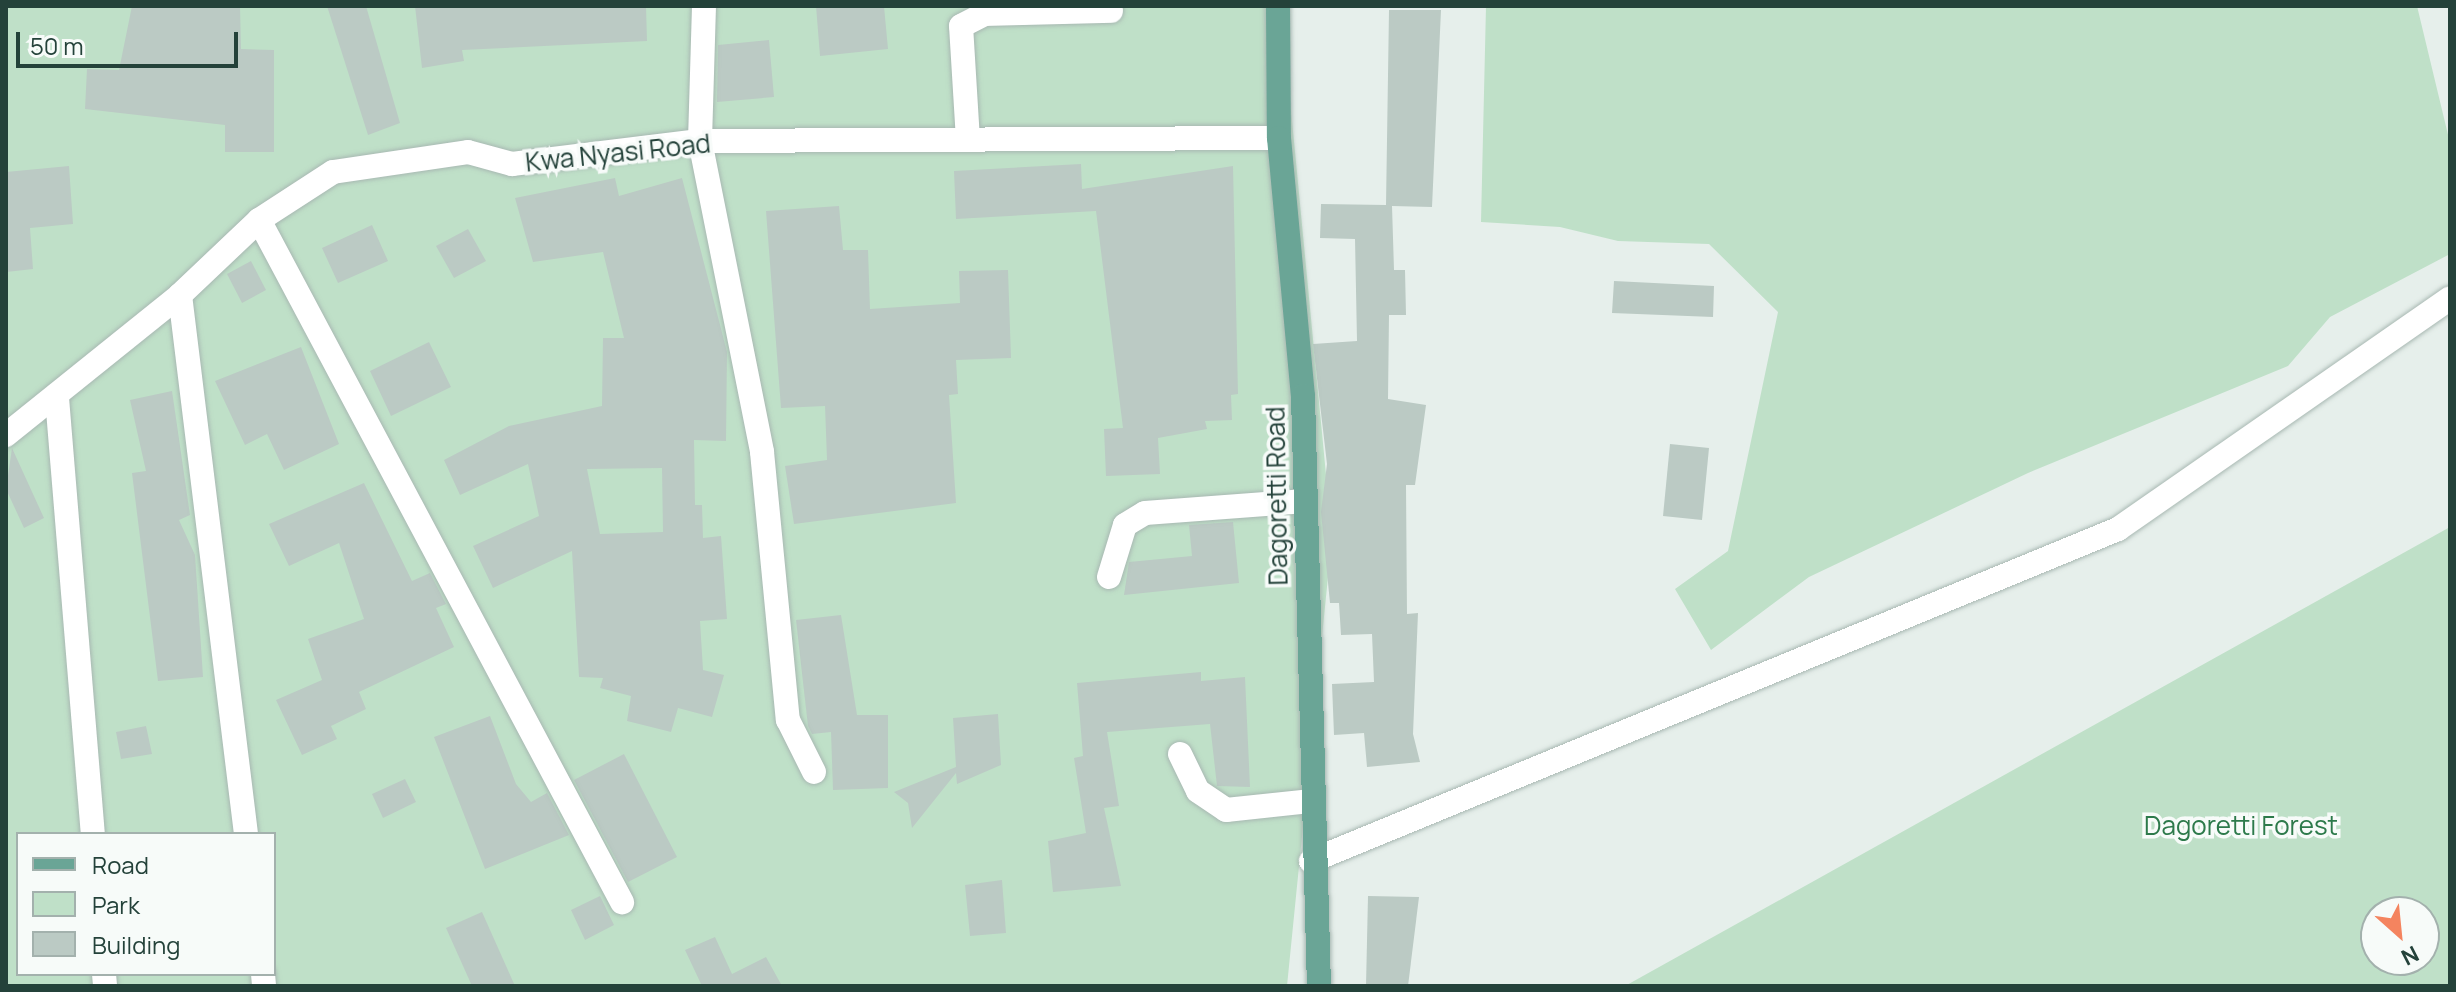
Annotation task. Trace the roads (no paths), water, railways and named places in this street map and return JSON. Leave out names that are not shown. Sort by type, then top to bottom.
[{"type":"main road","name":"Dagoretti Road","points":[[1278,6],[1279,138],[1306,501],[1311,861],[1319,986]]},
{"type":"street","points":[[704,6],[700,141],[762,452],[788,720],[814,772]]},
{"type":"street","points":[[968,140],[961,26],[985,14],[1111,11]]},
{"type":"street","name":"Kwa Nyasi Road","points":[[6,435],[57,398],[180,295],[259,220],[333,172],[468,152],[512,164],[700,141],[1279,138]]},
{"type":"street","points":[[259,220],[622,902]]},
{"type":"street","points":[[180,295],[246,832]]},
{"type":"street","points":[[1311,861],[2118,529],[2450,298]]},
{"type":"street","points":[[57,398],[93,832]]},
{"type":"street","points":[[1109,577],[1125,525],[1145,513],[1306,501]]},
{"type":"street","points":[[1180,754],[1198,791],[1226,810],[1310,801]]},
{"type":"park label","name":"Dagoretti Forest","points":[[2241,826]]}]
